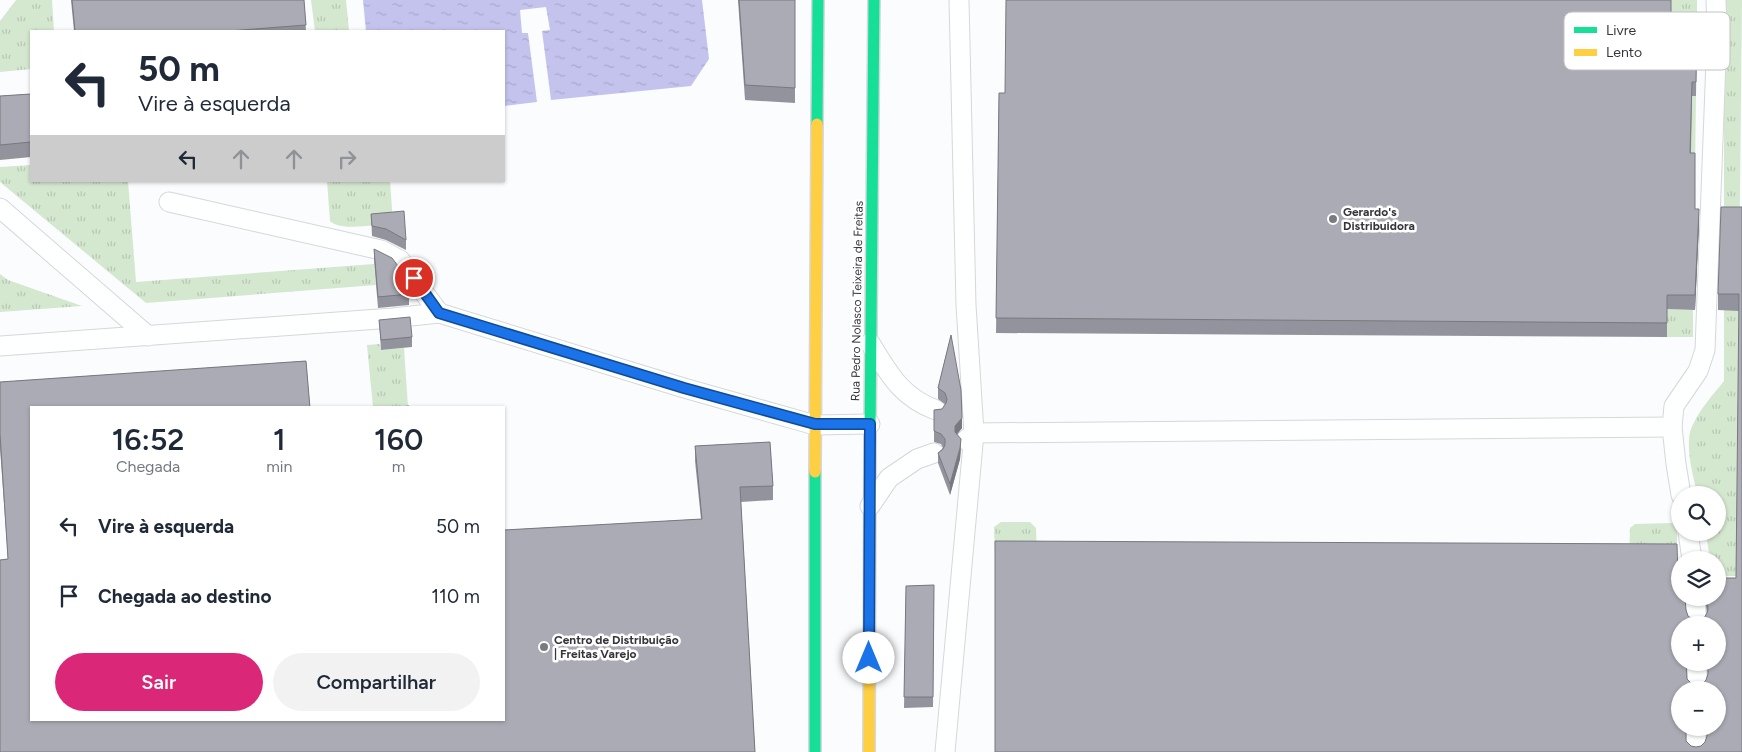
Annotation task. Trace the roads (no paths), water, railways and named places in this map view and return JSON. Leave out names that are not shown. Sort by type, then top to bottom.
[{"type":"main road","points":[[815,752],[818,0]]},
{"type":"main road","name":"Rua Pedro Nolasco Teixeira de Freitas","points":[[870,752],[869,507],[874,0]]},
{"type":"lane","points":[[946,752],[967,432],[959,0]]},
{"type":"lane","points":[[1680,486],[1672,427],[1674,406],[1698,370],[1705,350],[1716,70]]},
{"type":"lane","points":[[169,202],[381,250],[400,260],[439,313]]},
{"type":"lane","points":[[0,208],[148,336]]},
{"type":"lane","points":[[0,346],[414,317],[439,313],[684,388],[815,424],[870,424]]},
{"type":"lane","points":[[870,342],[892,380],[919,404],[936,410]]},
{"type":"lane","points":[[967,432],[1672,427]]},
{"type":"lane","points":[[869,507],[889,478],[917,459],[934,454]]},
{"type":"lane","points":[[1696,736],[1696,752]]},
{"type":"water","points":[[363,0],[702,0],[709,59],[691,86],[551,100],[542,31],[550,30],[546,7],[520,10],[522,33],[528,33],[537,102],[505,106],[505,30],[366,30]]},
{"type":"place","name":"Gerardo's Distribuidora","points":[[1333,219]]},
{"type":"place","name":"Centro de Distribuição | Freitas Varejo","points":[[544,647]]}]
